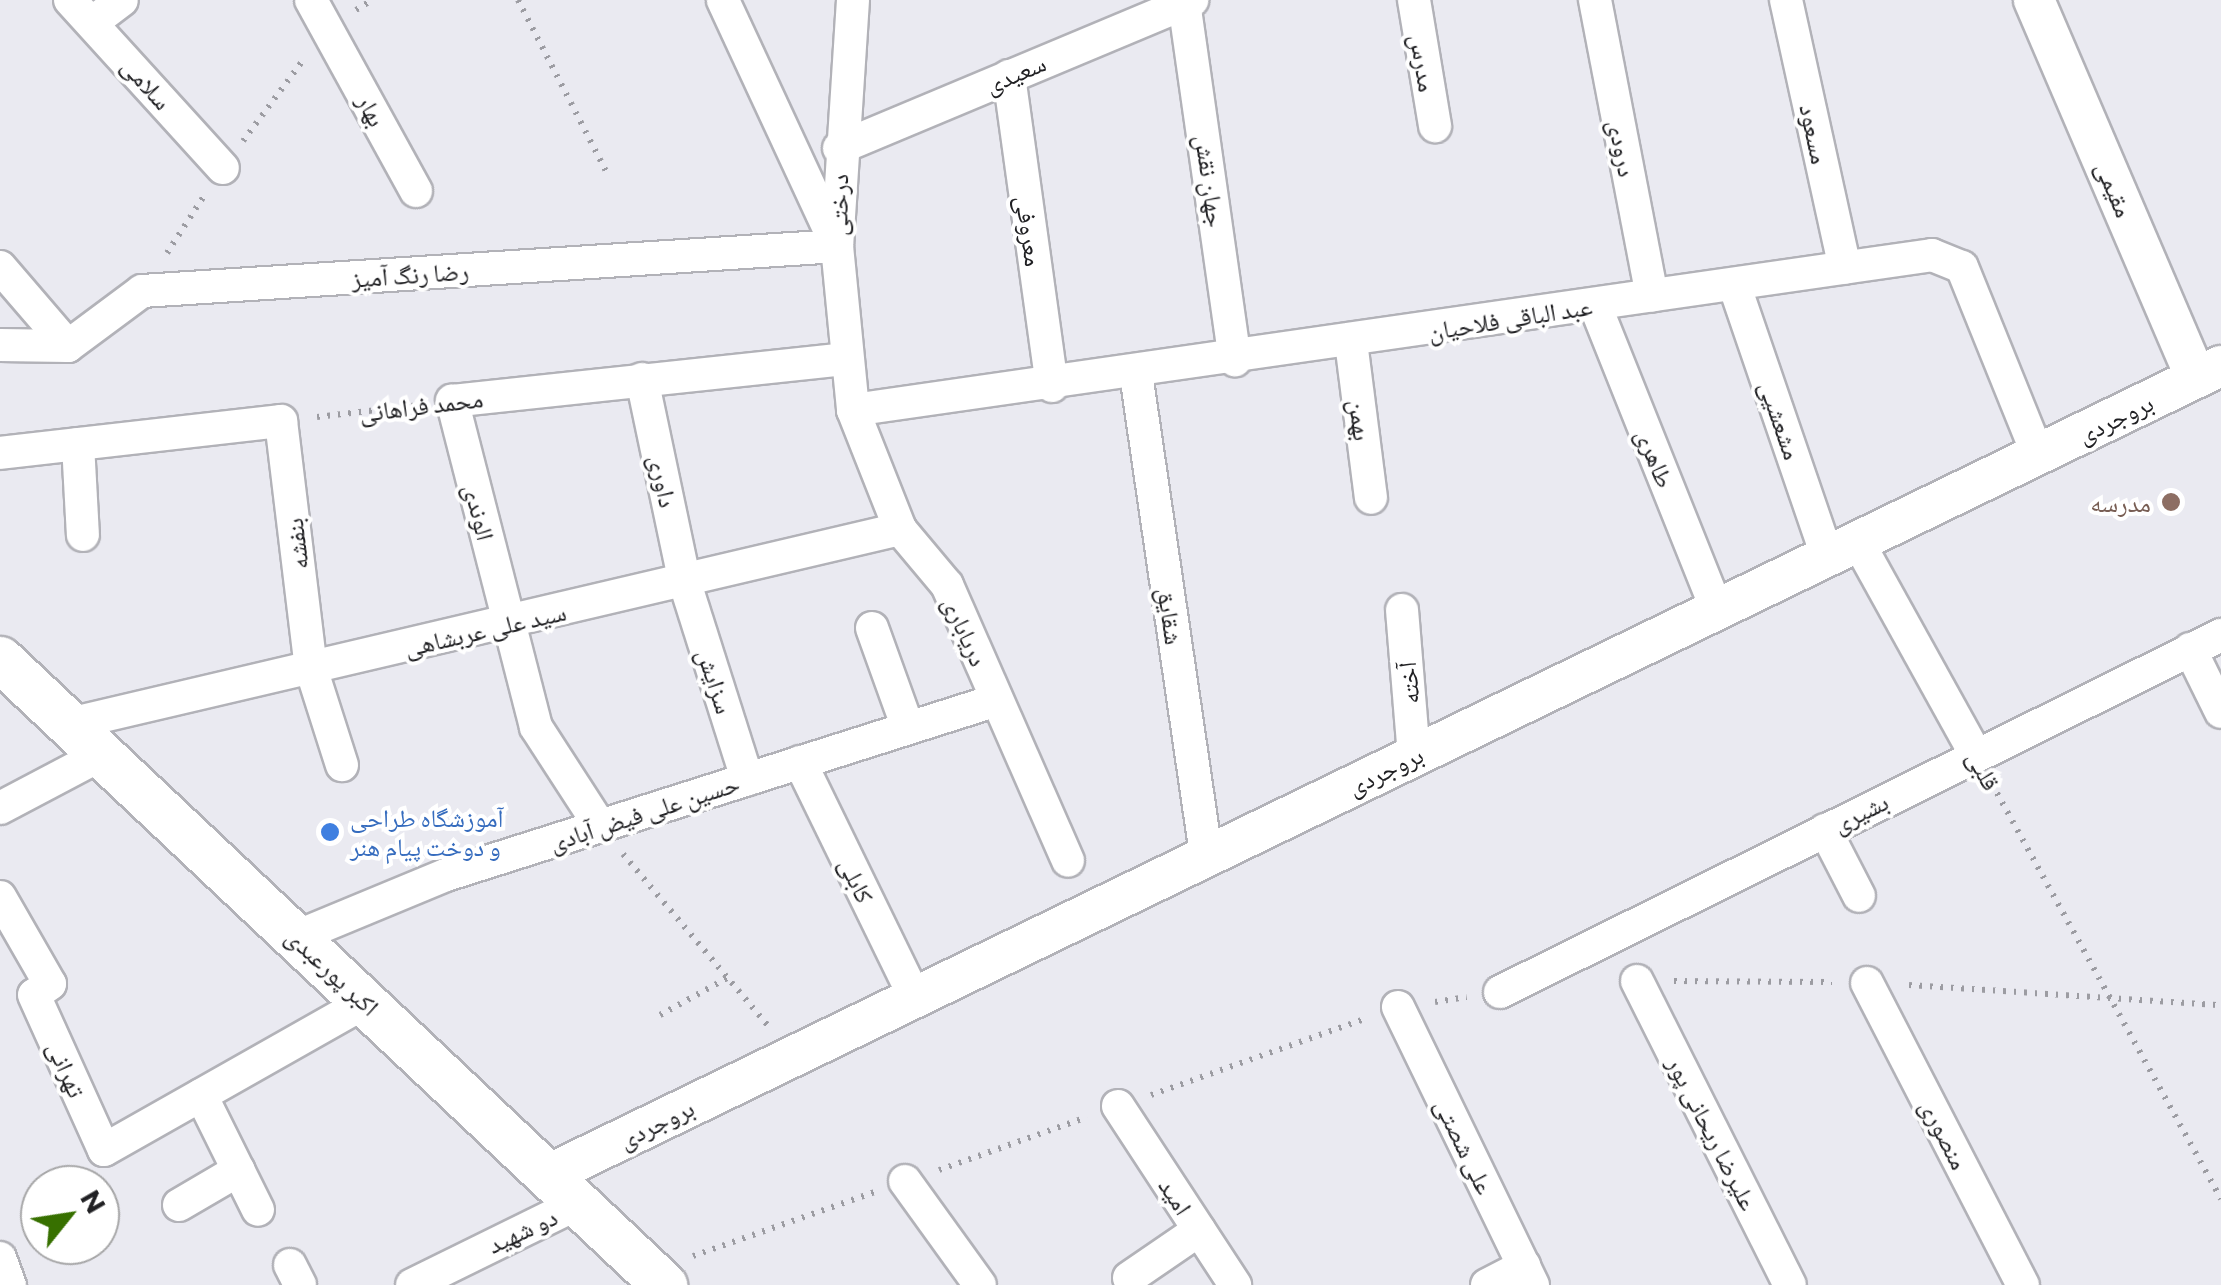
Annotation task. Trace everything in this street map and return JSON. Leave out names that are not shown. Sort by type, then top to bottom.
[{"type":"main road","name":"اکبر پورعبدی","points":[[0,659],[69,724],[106,752],[657,1278]]},
{"type":"street","points":[[82,11],[122,0]]},
{"type":"street","points":[[723,0],[837,246]]},
{"type":"street","name":"درختی","points":[[852,0],[839,148],[837,246],[843,359],[853,410]]},
{"type":"street","name":"مدرس","points":[[1414,0],[1435,126]]},
{"type":"street","name":"درودی","points":[[1595,0],[1652,296]]},
{"type":"street","name":"مسعود","points":[[1786,0],[1845,268]]},
{"type":"street","name":"مقیمی","points":[[2034,0],[2209,372]]},
{"type":"street","name":"سعیدی","points":[[839,148],[1188,1]]},
{"type":"street","name":"جهان نقش","points":[[1188,1],[1235,360]]},
{"type":"street","name":"سلامی","points":[[82,11],[222,168]]},
{"type":"street","name":"بهار","points":[[319,14],[416,192]]},
{"type":"street","name":"معروفی","points":[[1008,76],[1052,386]]},
{"type":"street","name":"رضا رنگ آمیز","points":[[68,346],[142,290],[837,246]]},
{"type":"street","name":"عبد الباقی فلاحیان","points":[[853,410],[1235,360],[1932,255],[1962,266],[2038,455]]},
{"type":"street","points":[[0,266],[68,346]]},
{"type":"street","name":"مشعشیی","points":[[1734,284],[1842,549]]},
{"type":"street","name":"طاهری","points":[[1595,305],[1717,610]]},
{"type":"street","name":"بهمن","points":[[1351,342],[1371,498]]},
{"type":"street","points":[[0,345],[68,346]]},
{"type":"street","name":"محمد فراهانی","points":[[452,401],[843,359]]},
{"type":"street","name":"بروجردی","points":[[564,1189],[794,1056],[2209,372]]},
{"type":"street","name":"شقایق","points":[[1136,374],[1207,858]]},
{"type":"street","name":"داوری","points":[[642,379],[685,583]]},
{"type":"street","name":"الوندی","points":[[452,401],[536,727],[600,826]]},
{"type":"street","name":"دریاباری","points":[[853,410],[900,529],[947,585],[1068,861]]},
{"type":"street","points":[[0,453],[281,421]]},
{"type":"street","name":"بنفشه","points":[[281,421],[311,668],[342,765]]},
{"type":"street","points":[[78,444],[82,536]]},
{"type":"street","name":"سید علی عربشاهی","points":[[69,724],[685,583],[900,529]]},
{"type":"street","name":"قلبی","points":[[1842,549],[1976,755]]},
{"type":"street","name":"سزایش","points":[[685,583],[748,779]]},
{"type":"street","name":"آخته","points":[[1402,610],[1414,756]]},
{"type":"street","points":[[872,628],[908,728]]},
{"type":"street","name":"بشیری","points":[[1500,992],[2221,635]]},
{"type":"street","points":[[2190,649],[2221,712]]},
{"type":"street","name":"حسین علی فیض آبادی","points":[[296,937],[446,875],[996,700]]},
{"type":"street","points":[[0,808],[106,752]]},
{"type":"street","name":"کابلی","points":[[800,762],[915,998]]},
{"type":"street","points":[[1825,830],[1859,896]]},
{"type":"street","name":"تهرانی","points":[[0,897],[50,984],[34,996],[104,1150],[366,1002]]},
{"type":"street","name":"علیرضا ریحانی پور","points":[[1637,981],[1790,1285]]},
{"type":"street","name":"منصوری","points":[[1867,983],[2023,1285]]},
{"type":"street","name":"علی شصتی","points":[[1398,1007],[1528,1275]]},
{"type":"street","points":[[201,1095],[258,1210]]},
{"type":"street","name":"امید","points":[[1118,1106],[1235,1285]]},
{"type":"street","points":[[180,1204],[240,1170]]},
{"type":"street","points":[[905,1182],[980,1285]]},
{"type":"street","name":"دو شهید","points":[[412,1285],[564,1189]]},
{"type":"street","points":[[1129,1278],[1199,1230]]},
{"type":"street","points":[[1487,1285],[1528,1275]]},
{"type":"path","points":[[518,0],[607,173]]},
{"type":"path","name":"محمد فراهانی","points":[[281,421],[452,401]]},
{"type":"path","name":"قلبی","points":[[1976,755],[2221,1199]]},
{"type":"path","points":[[600,826],[794,1056]]},
{"type":"path","points":[[660,1015],[727,978]]},
{"type":"path","points":[[1637,981],[1867,983],[2221,1005]]},
{"type":"path","points":[[657,1278],[905,1182],[1398,1007],[1500,992]]},
{"type":"place","name":"مدرسه","points":[[2171,502]]},
{"type":"place","name":"آموزشگاه طراحی و دوخت پیام هنر","points":[[330,832]]}]
